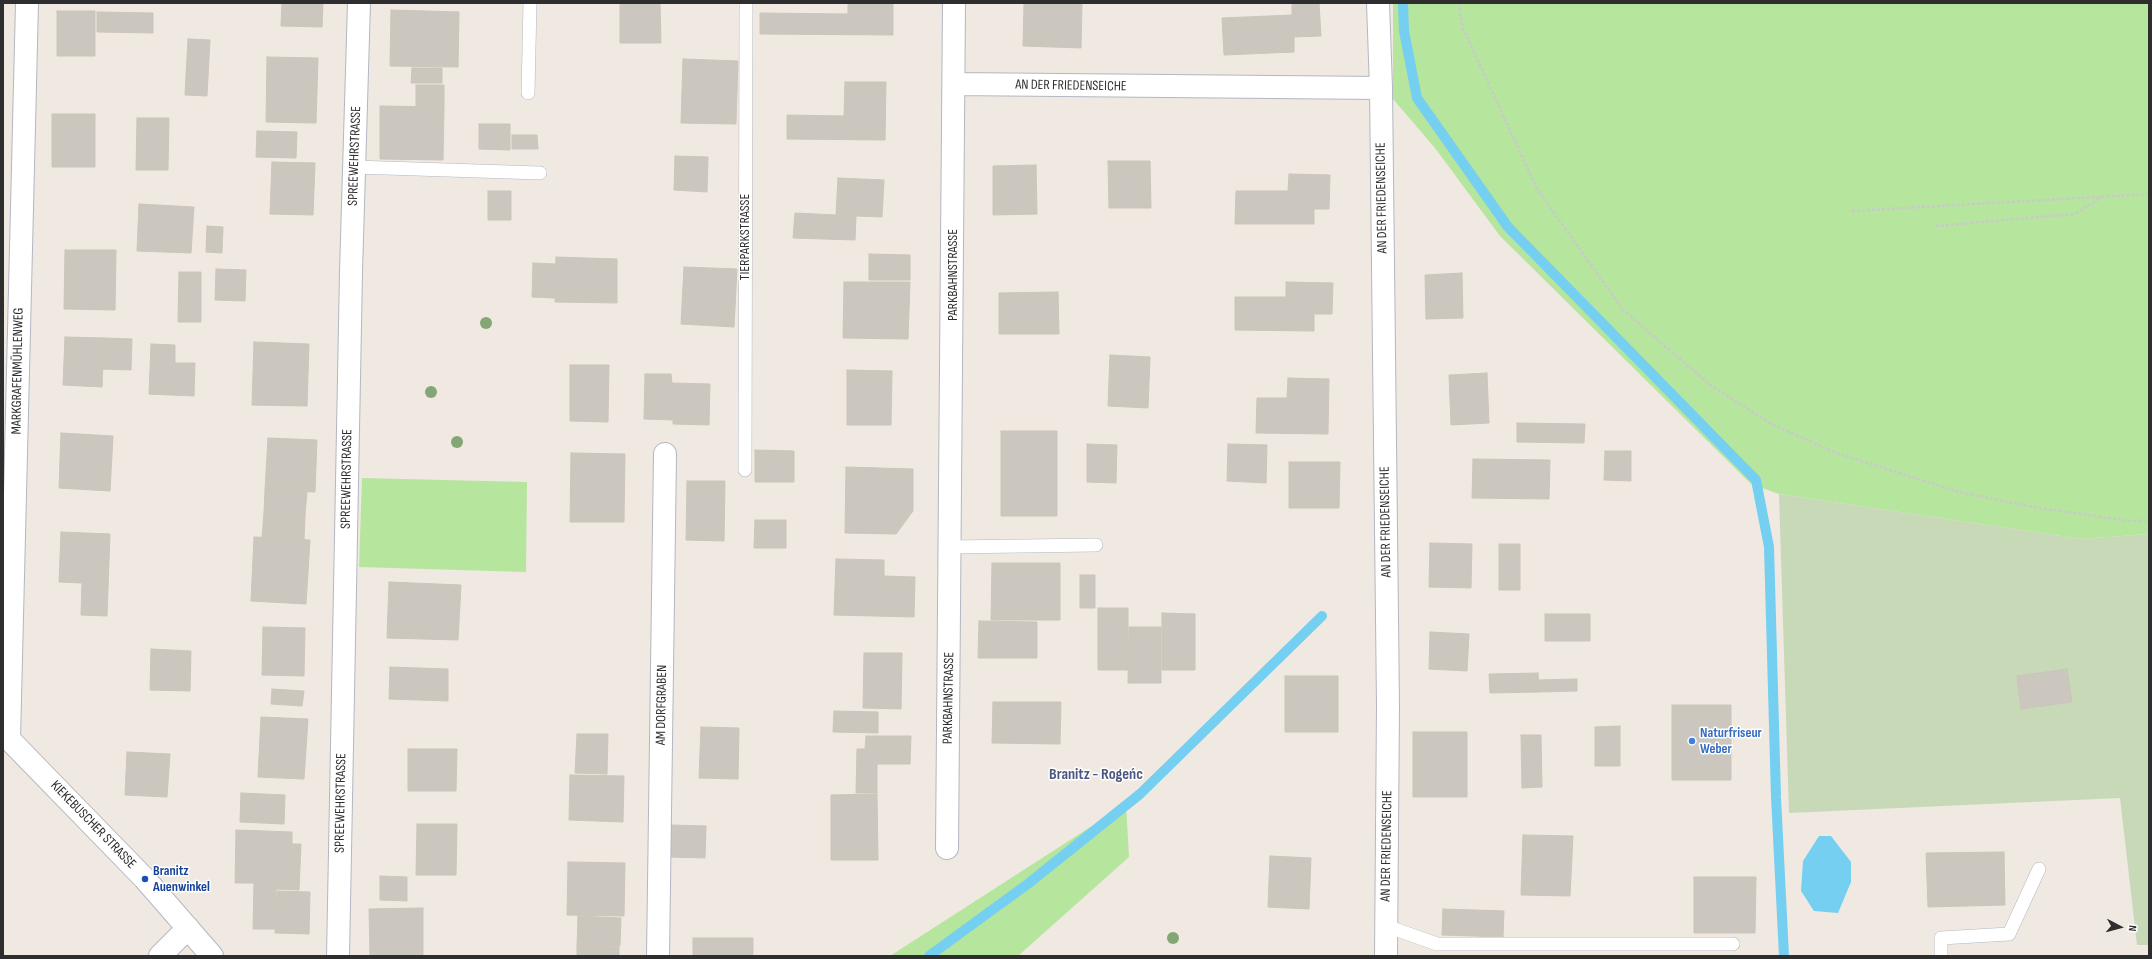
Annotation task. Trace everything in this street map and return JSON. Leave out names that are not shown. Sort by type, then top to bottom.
[{"type":"street","name":"MARKGRAFENMÜHLENWEG","points":[[6,736],[27,3]]},
{"type":"street","name":"SPREEWEHRSTRASSE","points":[[338,956],[354,167],[359,3]]},
{"type":"street","name":"PARKBAHNSTRASSE","points":[[948,848],[954,3]]},
{"type":"street","name":"AN DER FRIEDENSEICHE","points":[[1378,3],[1381,88],[1388,706],[1386,956]]},
{"type":"street","name":"AN DER FRIEDENSEICHE","points":[[954,84],[1381,88]]},
{"type":"street","name":"AM DORFGRABEN","points":[[658,956],[665,454]]},
{"type":"street","name":"KIEKEBUSCHER STRASSE","points":[[6,736],[145,879],[212,956]]},
{"type":"street","points":[[160,956],[188,928]]},
{"type":"lane","points":[[528,93],[530,3]]},
{"type":"lane","name":"TIERPARKSTRASSE","points":[[745,470],[746,3]]},
{"type":"lane","points":[[354,167],[540,173]]},
{"type":"lane","points":[[950,547],[1096,545]]},
{"type":"lane","points":[[1941,956],[1941,938],[2009,934],[2039,869]]},
{"type":"lane","points":[[1386,926],[1436,944],[1733,944]]},
{"type":"path","points":[[1459,3],[1462,26],[1537,189],[1623,310],[1709,384],[1770,424],[1836,453],[1959,492],[2039,508],[2130,521],[2149,520]]},
{"type":"path","points":[[1852,212],[2149,194]]},
{"type":"path","points":[[1936,226],[2075,214],[2102,197]]},
{"type":"green space","points":[[1393,3],[2149,3],[2149,534],[2081,539],[1779,494],[1751,484],[1500,236],[1435,148],[1393,99]]},
{"type":"green space","points":[[362,478],[527,482],[526,572],[359,567]]},
{"type":"green space","points":[[1779,494],[2081,539],[2149,534],[2149,945],[2137,945],[2120,798],[1789,813]]},
{"type":"green space","points":[[1126,804],[1129,857],[1018,956],[890,956]]},
{"type":"water","points":[[1819,836],[1831,836],[1851,862],[1851,882],[1838,913],[1814,911],[1801,891],[1803,861]]},
{"type":"building","points":[[282,3],[323,3],[322,27],[281,26]]},
{"type":"building","points":[[620,3],[660,3],[661,43],[620,43]]},
{"type":"building","points":[[848,3],[893,3],[893,35],[760,34],[760,13],[848,14]]},
{"type":"building","points":[[1024,3],[1082,3],[1081,48],[1023,46]]},
{"type":"building","points":[[1292,3],[1319,3],[1321,36],[1294,37],[1294,52],[1224,55],[1222,18],[1292,15]]},
{"type":"building","points":[[391,10],[459,12],[458,67],[390,66]]},
{"type":"building","points":[[57,11],[95,11],[95,56],[57,56]]},
{"type":"building","points":[[97,12],[153,13],[153,33],[97,32]]},
{"type":"building","points":[[188,39],[210,40],[207,96],[185,95]]},
{"type":"building","points":[[267,57],[318,58],[316,123],[266,122]]},
{"type":"building","points":[[683,59],[738,61],[736,124],[681,123]]},
{"type":"building","points":[[412,68],[442,68],[442,83],[411,83]]},
{"type":"building","points":[[845,82],[886,82],[885,140],[787,139],[787,115],[844,116]]},
{"type":"building","points":[[416,85],[444,85],[444,107],[416,107]]},
{"type":"building","points":[[380,106],[444,107],[443,160],[380,159]]},
{"type":"building","points":[[52,114],[95,114],[95,167],[52,167]]},
{"type":"building","points":[[137,118],[169,118],[168,170],[136,170]]},
{"type":"building","points":[[479,124],[510,124],[510,150],[479,149]]},
{"type":"building","points":[[257,131],[297,132],[296,158],[256,157]]},
{"type":"building","points":[[512,135],[537,135],[538,149],[512,149]]},
{"type":"building","points":[[675,156],[708,157],[707,192],[674,190]]},
{"type":"building","points":[[1108,161],[1150,161],[1151,208],[1109,208]]},
{"type":"building","points":[[272,162],[315,163],[313,215],[270,214]]},
{"type":"building","points":[[1036,165],[1037,214],[993,215],[993,166]]},
{"type":"building","points":[[1289,174],[1330,175],[1329,209],[1314,209],[1314,224],[1235,224],[1236,191],[1288,191]]},
{"type":"building","points":[[838,178],[884,180],[882,217],[856,216],[855,240],[793,238],[795,213],[836,215]]},
{"type":"building","points":[[488,191],[511,191],[511,220],[488,220]]},
{"type":"building","points":[[139,204],[194,207],[191,253],[137,251]]},
{"type":"building","points":[[207,226],[223,227],[222,253],[206,252]]},
{"type":"building","points":[[65,250],[116,250],[115,310],[64,309]]},
{"type":"building","points":[[869,254],[910,255],[910,280],[869,280]]},
{"type":"building","points":[[556,257],[617,259],[617,303],[555,302]]},
{"type":"building","points":[[533,263],[556,264],[555,298],[532,297]]},
{"type":"building","points":[[684,267],[737,269],[734,327],[681,324]]},
{"type":"building","points":[[216,269],[246,270],[245,301],[215,300]]},
{"type":"building","points":[[179,272],[201,272],[201,322],[178,322]]},
{"type":"building","points":[[1462,273],[1463,318],[1426,319],[1425,275]]},
{"type":"building","points":[[844,282],[910,282],[908,339],[843,338]]},
{"type":"building","points":[[1286,282],[1333,283],[1332,314],[1314,314],[1314,331],[1235,330],[1235,297],[1286,297]]},
{"type":"building","points":[[1058,292],[1059,334],[999,334],[999,293]]},
{"type":"building","points":[[65,337],[104,338],[102,387],[63,385]]},
{"type":"building","points":[[104,338],[132,339],[131,370],[102,369]]},
{"type":"building","points":[[254,342],[309,344],[307,406],[252,405]]},
{"type":"building","points":[[151,344],[175,345],[175,363],[195,363],[194,396],[149,394]]},
{"type":"building","points":[[1110,355],[1150,357],[1148,408],[1108,406]]},
{"type":"building","points":[[570,365],[609,365],[608,422],[570,421]]},
{"type":"building","points":[[847,370],[892,371],[891,425],[847,425]]},
{"type":"building","points":[[1487,373],[1489,423],[1451,425],[1449,375]]},
{"type":"building","points":[[645,374],[671,374],[672,383],[710,384],[709,425],[673,424],[673,420],[644,419]]},
{"type":"building","points":[[1288,378],[1329,379],[1328,434],[1256,433],[1257,398],[1287,398]]},
{"type":"building","points":[[1517,423],[1585,424],[1584,443],[1517,442]]},
{"type":"building","points":[[1001,431],[1057,431],[1057,516],[1001,516]]},
{"type":"building","points":[[61,433],[113,436],[110,491],[59,488]]},
{"type":"building","points":[[268,438],[317,440],[315,492],[265,490]]},
{"type":"building","points":[[1087,444],[1117,445],[1116,483],[1087,482]]},
{"type":"building","points":[[1228,444],[1267,445],[1266,483],[1227,481]]},
{"type":"building","points":[[755,450],[794,451],[794,482],[755,482]]},
{"type":"building","points":[[1605,451],[1631,451],[1631,481],[1604,480]]},
{"type":"building","points":[[571,453],[625,454],[624,522],[570,522]]},
{"type":"building","points":[[1473,459],[1550,460],[1549,499],[1472,498]]},
{"type":"building","points":[[1289,462],[1340,462],[1339,508],[1289,508]]},
{"type":"building","points":[[846,467],[913,469],[913,511],[896,534],[845,533]]},
{"type":"building","points":[[687,481],[725,481],[724,541],[686,540]]},
{"type":"building","points":[[265,490],[307,492],[305,515],[264,513]]},
{"type":"building","points":[[264,513],[305,515],[304,540],[262,538]]},
{"type":"building","points":[[755,520],[786,520],[786,548],[754,548]]},
{"type":"building","points":[[61,532],[110,534],[107,616],[81,615],[82,583],[59,582]]},
{"type":"building","points":[[254,537],[310,540],[306,604],[251,601]]},
{"type":"building","points":[[1430,543],[1472,544],[1471,588],[1429,587]]},
{"type":"building","points":[[1499,544],[1520,544],[1520,590],[1499,590]]},
{"type":"building","points":[[836,559],[884,560],[884,576],[915,577],[914,617],[834,615]]},
{"type":"building","points":[[992,563],[1060,563],[1060,620],[991,620]]},
{"type":"building","points":[[1080,575],[1095,575],[1095,608],[1080,608]]},
{"type":"building","points":[[389,582],[461,585],[458,640],[387,638]]},
{"type":"building","points":[[1098,608],[1128,608],[1128,670],[1098,670]]},
{"type":"building","points":[[1162,613],[1195,614],[1195,670],[1162,670]]},
{"type":"building","points":[[1545,614],[1590,614],[1590,641],[1545,641]]},
{"type":"building","points":[[979,621],[1037,622],[1037,658],[978,658]]},
{"type":"building","points":[[263,627],[305,628],[304,676],[262,675]]},
{"type":"building","points":[[1129,627],[1161,627],[1161,683],[1128,683]]},
{"type":"building","points":[[1430,632],[1469,634],[1467,671],[1429,669]]},
{"type":"building","points":[[151,649],[191,651],[190,691],[150,690]]},
{"type":"building","points":[[864,653],[902,653],[901,709],[863,708]]},
{"type":"building","points":[[390,667],[448,669],[448,701],[389,699]]},
{"type":"building","points":[[2067,669],[2072,702],[2021,709],[2017,676]]},
{"type":"building","points":[[1538,673],[1539,692],[1490,693],[1489,674]]},
{"type":"building","points":[[1285,676],[1338,676],[1338,732],[1285,732]]},
{"type":"building","points":[[1577,679],[1577,691],[1539,692],[1538,680]]},
{"type":"building","points":[[272,689],[304,691],[302,706],[271,704]]},
{"type":"building","points":[[993,702],[1061,702],[1060,744],[992,743]]},
{"type":"building","points":[[1672,705],[1731,705],[1731,780],[1672,780]]},
{"type":"building","points":[[834,711],[878,712],[878,733],[833,732]]},
{"type":"building","points":[[261,717],[308,719],[304,779],[258,777]]},
{"type":"building","points":[[1620,726],[1620,766],[1595,766],[1595,727]]},
{"type":"building","points":[[701,727],[739,728],[738,779],[699,778]]},
{"type":"building","points":[[1413,732],[1467,732],[1467,797],[1413,797]]},
{"type":"building","points":[[577,734],[608,734],[607,774],[575,773]]},
{"type":"building","points":[[1521,735],[1541,735],[1542,787],[1522,788]]},
{"type":"building","points":[[866,736],[911,736],[910,764],[877,764],[877,793],[856,793],[857,749],[865,749]]},
{"type":"building","points":[[408,749],[457,749],[456,791],[408,791]]},
{"type":"building","points":[[127,752],[170,754],[167,797],[125,795]]},
{"type":"building","points":[[570,775],[624,776],[623,822],[569,820]]},
{"type":"building","points":[[241,793],[285,795],[284,824],[240,822]]},
{"type":"building","points":[[877,794],[878,860],[831,860],[831,795]]},
{"type":"building","points":[[417,824],[457,824],[456,875],[416,875]]},
{"type":"building","points":[[671,825],[706,826],[705,858],[670,857]]},
{"type":"building","points":[[236,830],[292,832],[292,844],[301,844],[299,890],[276,889],[275,929],[253,929],[254,883],[235,883]]},
{"type":"building","points":[[1523,835],[1573,836],[1570,896],[1521,895]]},
{"type":"building","points":[[2004,852],[2005,905],[1928,907],[1926,853]]},
{"type":"building","points":[[1270,856],[1311,858],[1309,909],[1268,907]]},
{"type":"building","points":[[568,862],[625,863],[624,916],[567,915]]},
{"type":"building","points":[[380,876],[407,877],[407,901],[380,900]]},
{"type":"building","points":[[1694,877],[1756,877],[1755,933],[1694,933]]},
{"type":"building","points":[[277,891],[310,892],[309,934],[275,933]]},
{"type":"building","points":[[423,908],[423,956],[370,956],[369,909]]},
{"type":"building","points":[[1443,909],[1504,911],[1503,937],[1442,935]]},
{"type":"building","points":[[578,916],[621,918],[620,946],[577,946]]},
{"type":"building","points":[[693,938],[753,938],[753,956],[693,956]]},
{"type":"building","points":[[577,946],[619,947],[619,956],[577,956]]},
{"type":"waterway","points":[[1403,3],[1404,31],[1417,98],[1508,227],[1756,480],[1769,547],[1776,797],[1784,956]]},
{"type":"waterway","points":[[929,956],[1029,883],[1140,794],[1322,616]]},
{"type":"place","name":"Naturfriseur Weber","points":[[1692,741]]},
{"type":"place","name":"Branitz Auenwinkel","points":[[145,879]]},
{"type":"district","name":"Branitz - Rogeńc","points":[[1096,775]]}]
